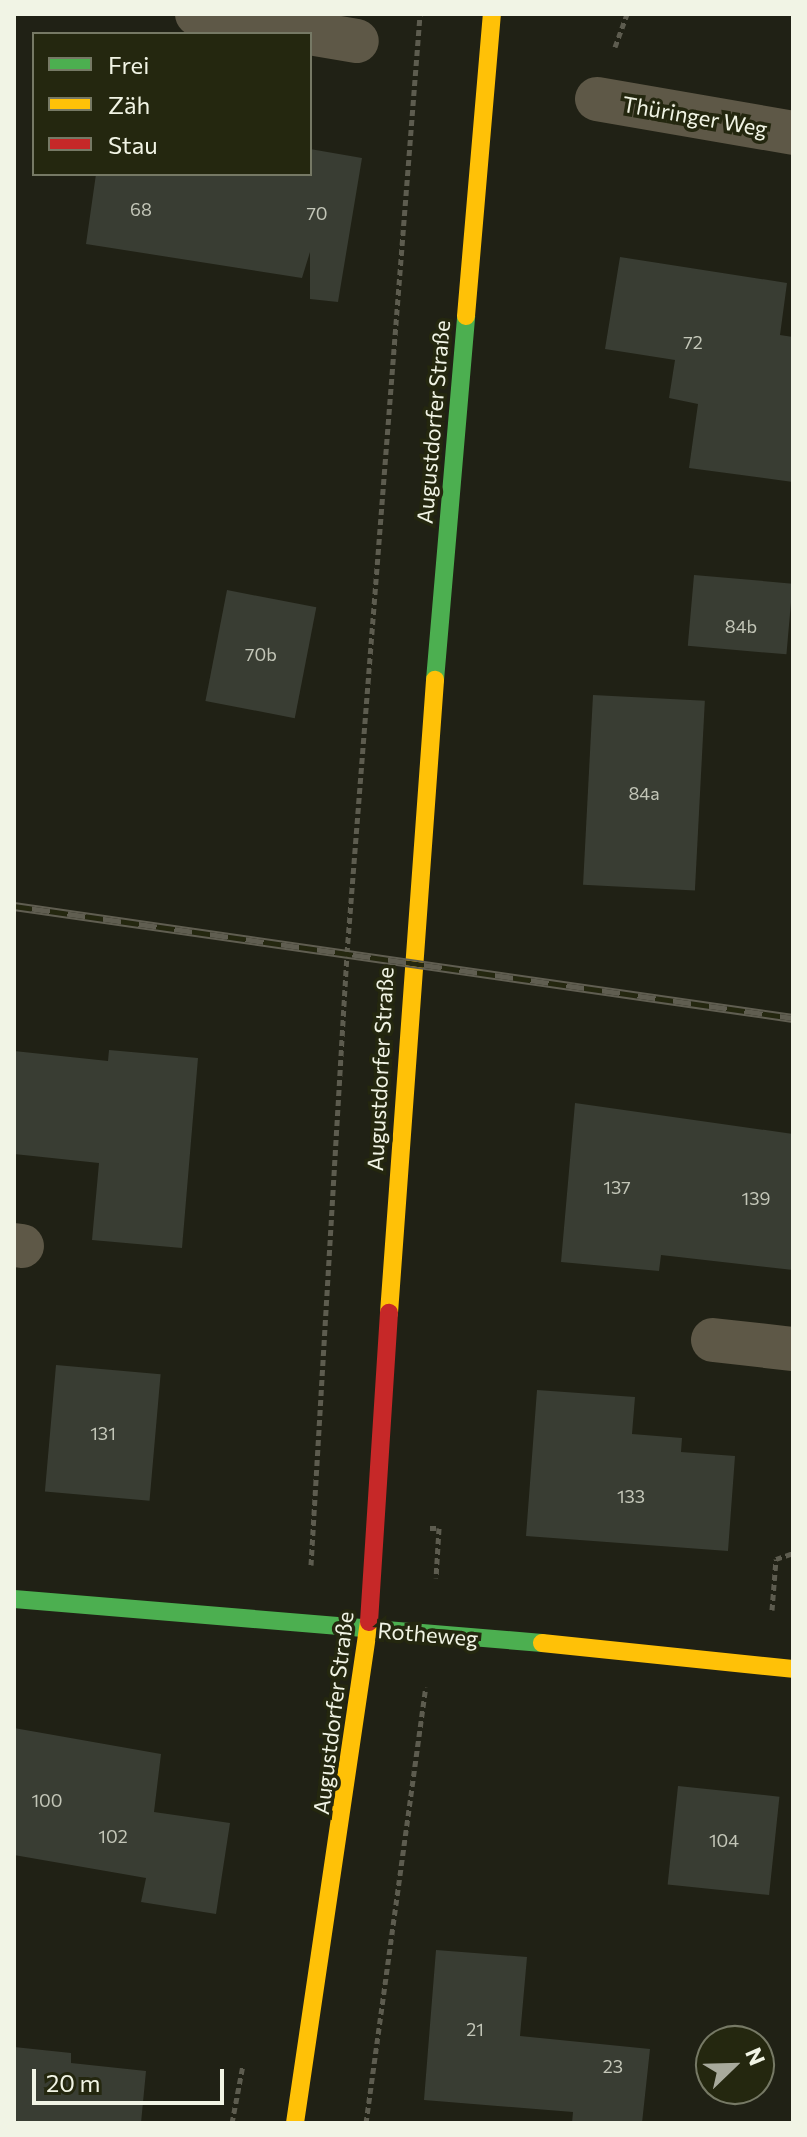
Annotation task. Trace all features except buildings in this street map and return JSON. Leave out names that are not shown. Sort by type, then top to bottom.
[{"type":"street","points":[[197,14],[263,19],[357,41]]},
{"type":"street","name":"Augustdorfer Straße","points":[[295,2123],[369,1629],[412,944],[492,14]]},
{"type":"street","name":"Thüringer Weg","points":[[597,99],[793,133]]},
{"type":"street","points":[[713,1340],[793,1349]]},
{"type":"street","name":"Rotheweg","points":[[14,1599],[314,1620],[369,1629],[793,1669]]},
{"type":"path","points":[[314,1620],[310,1523],[347,953],[420,14]]},
{"type":"path","points":[[769,1667],[776,1559],[793,1553]]},
{"type":"path","points":[[366,2123],[432,1633]]},
{"type":"path","points":[[232,2123],[246,2047]]},
{"type":"railway","points":[[14,906],[793,1018]]},
{"type":"traffic: fast","points":[[435,680],[466,316]]},
{"type":"traffic: fast","points":[[14,1599],[542,1643]]},
{"type":"traffic: slow","points":[[466,316],[492,14]]},
{"type":"traffic: slow","points":[[389,1313],[435,680]]},
{"type":"traffic: slow","points":[[295,2123],[369,1622]]},
{"type":"traffic: slow","points":[[542,1643],[793,1669]]},
{"type":"traffic: jam","points":[[369,1622],[389,1313]]}]
